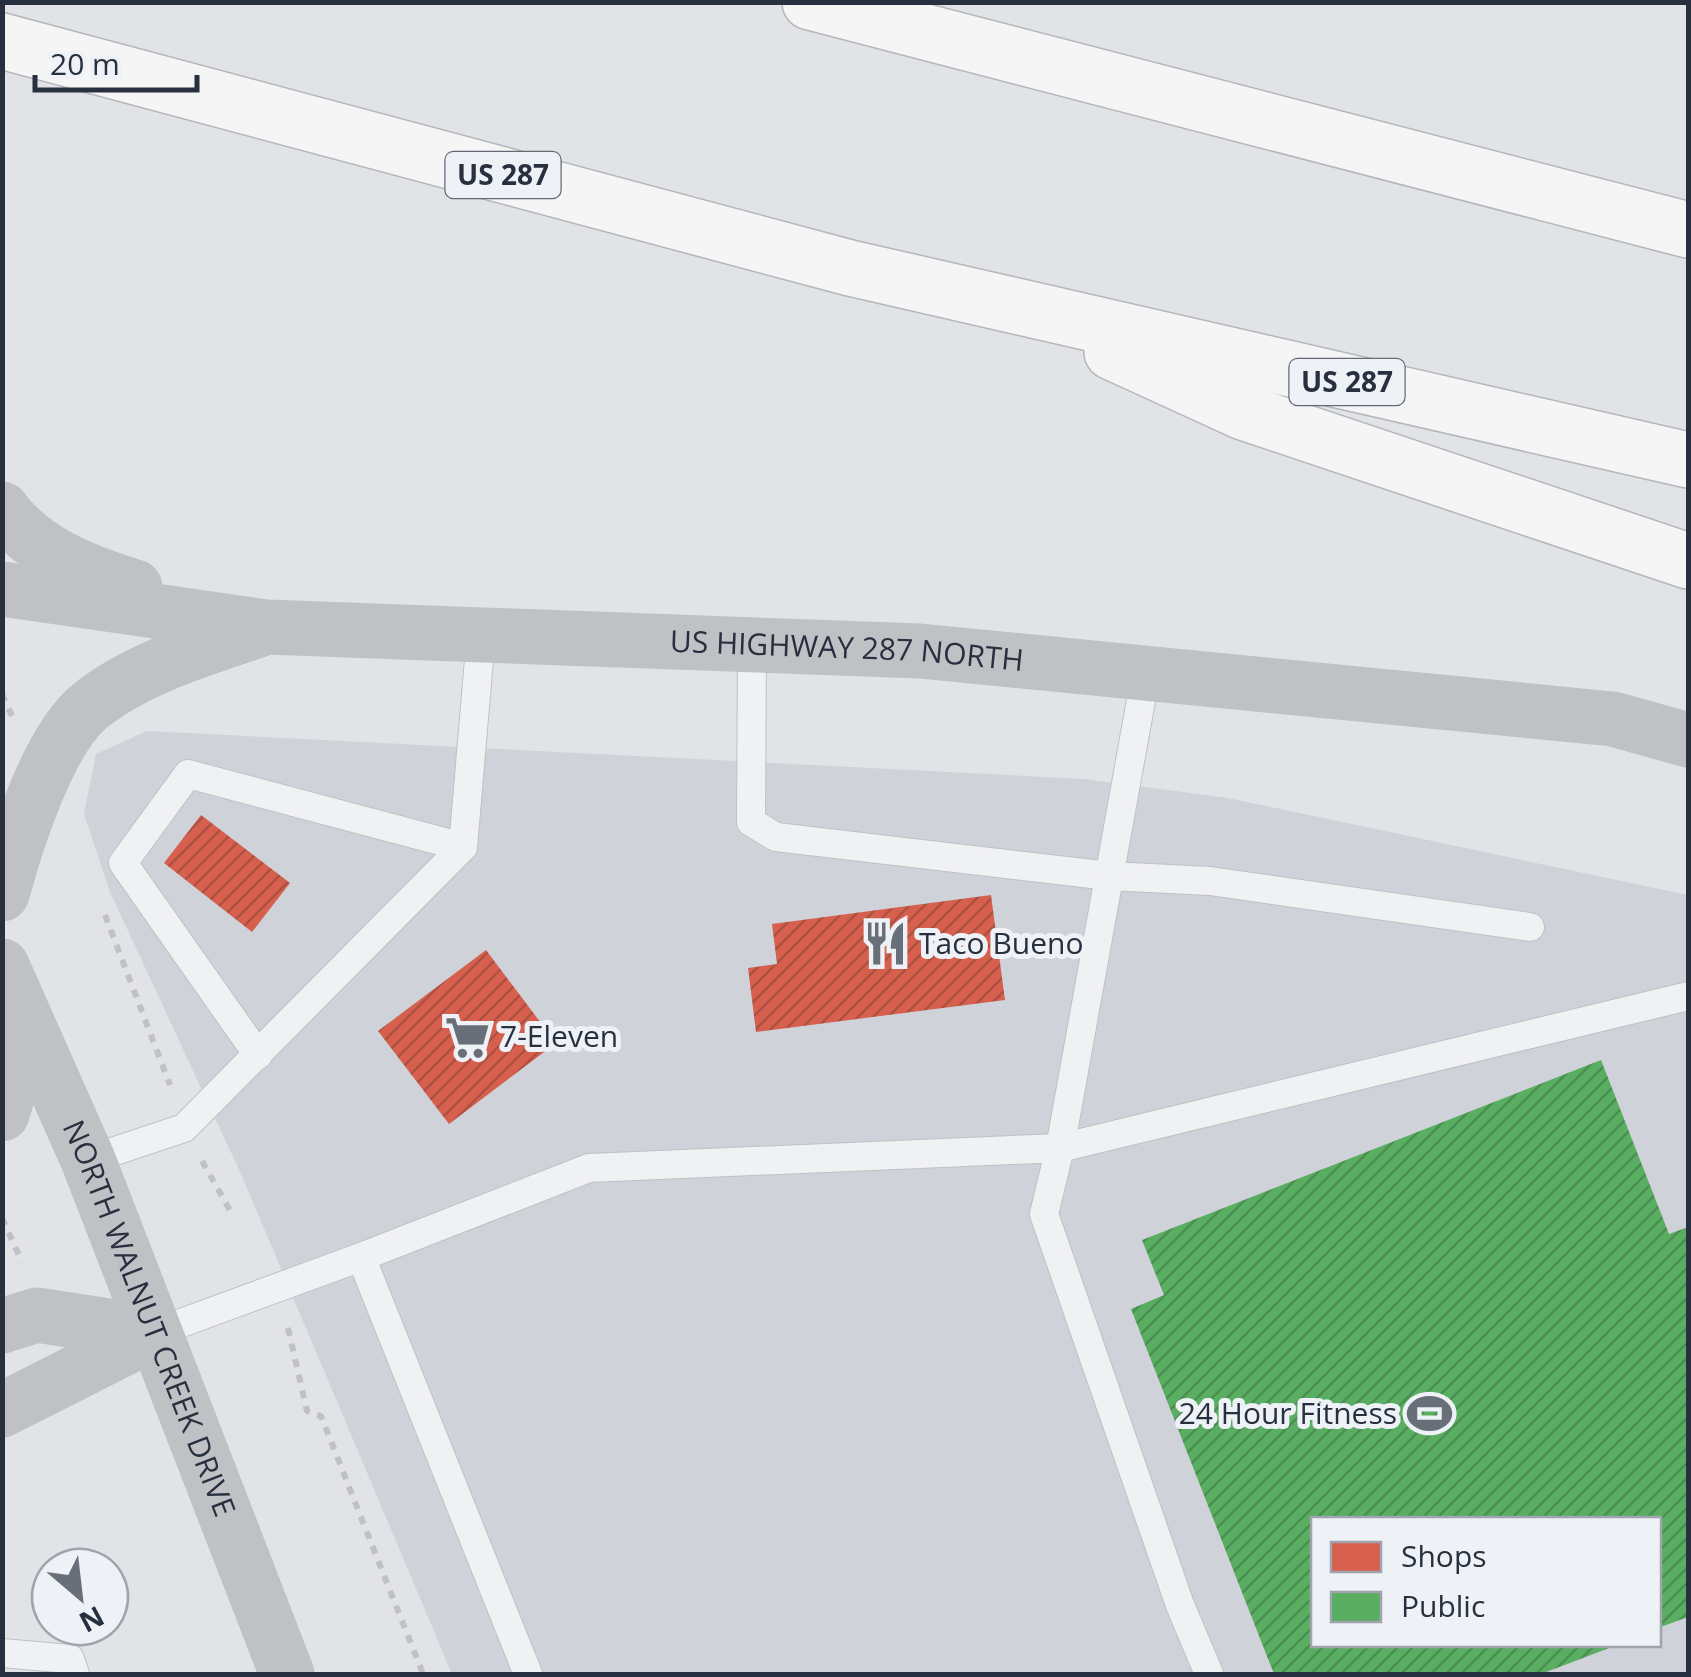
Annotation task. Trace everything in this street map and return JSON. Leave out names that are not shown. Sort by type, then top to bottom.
[{"type":"highway","points":[[810,2],[1688,230]]},
{"type":"highway","name":"US 287","points":[[2,41],[831,263],[1688,460]]},
{"type":"highway","points":[[1005,304],[1243,412],[1688,561]]},
{"type":"main road","points":[[2,509],[16,527],[82,570],[266,627]]},
{"type":"main road","name":"US HIGHWAY 287 NORTH","points":[[2,589],[266,627],[920,651],[1613,719],[1688,740]]},
{"type":"main road","points":[[2,894],[15,846],[52,759],[88,708],[175,661],[266,627]]},
{"type":"main road","name":"NORTH WALNUT CREEK DRIVE","points":[[2,966],[88,1160],[287,1674]]},
{"type":"main road","points":[[2,1114],[28,1029]]},
{"type":"main road","points":[[2,1326],[37,1314],[154,1333]]},
{"type":"main road","points":[[2,1410],[154,1333]]},
{"type":"lane","points":[[88,1160],[184,1128],[463,847],[481,636]]},
{"type":"lane","points":[[752,646],[751,822],[776,837],[1109,876],[1210,881],[1530,926]]},
{"type":"lane","points":[[1146,673],[1060,1148],[1044,1214],[1180,1606],[1209,1674]]},
{"type":"lane","points":[[258,1055],[123,863],[188,774],[463,847]]},
{"type":"lane","points":[[154,1333],[588,1168],[1060,1148],[1688,996]]},
{"type":"lane","points":[[361,1257],[528,1674]]},
{"type":"lane","points":[[2,1653],[70,1660],[75,1674]]},
{"type":"path","points":[[2,694],[21,738],[52,759]]},
{"type":"path","points":[[100,901],[160,1054],[184,1128],[232,1214]]},
{"type":"path","points":[[2,1218],[29,1277]]},
{"type":"path","points":[[286,1322],[307,1411],[322,1416],[423,1674]]},
{"type":"shaded area","points":[[147,731],[1084,779],[1228,798],[1688,895],[1688,1674],[452,1674],[241,1174],[110,892],[84,814],[96,754]]},
{"type":"building: Shops","points":[[201,815],[290,883],[252,932],[164,863]]},
{"type":"building: Shops","name":"Taco Bueno","points":[[991,895],[1005,1000],[756,1032],[748,968],[777,964],[772,924]]},
{"type":"building: Shops","name":"7-Eleven","points":[[486,950],[556,1043],[449,1124],[378,1031]]},
{"type":"building: Public","name":"24 Hour Fitness","points":[[1601,1060],[1669,1234],[1688,1227],[1688,1617],[1661,1627],[1661,1517],[1311,1517],[1311,1647],[1612,1647],[1541,1674],[1274,1674],[1131,1309],[1164,1295],[1142,1240]]},
{"type":"place","name":"Taco Bueno","points":[[886,944]]},
{"type":"place","name":"7-Eleven","points":[[467,1037]]},
{"type":"place","name":"24 Hour Fitness","points":[[1430,1414]]}]
